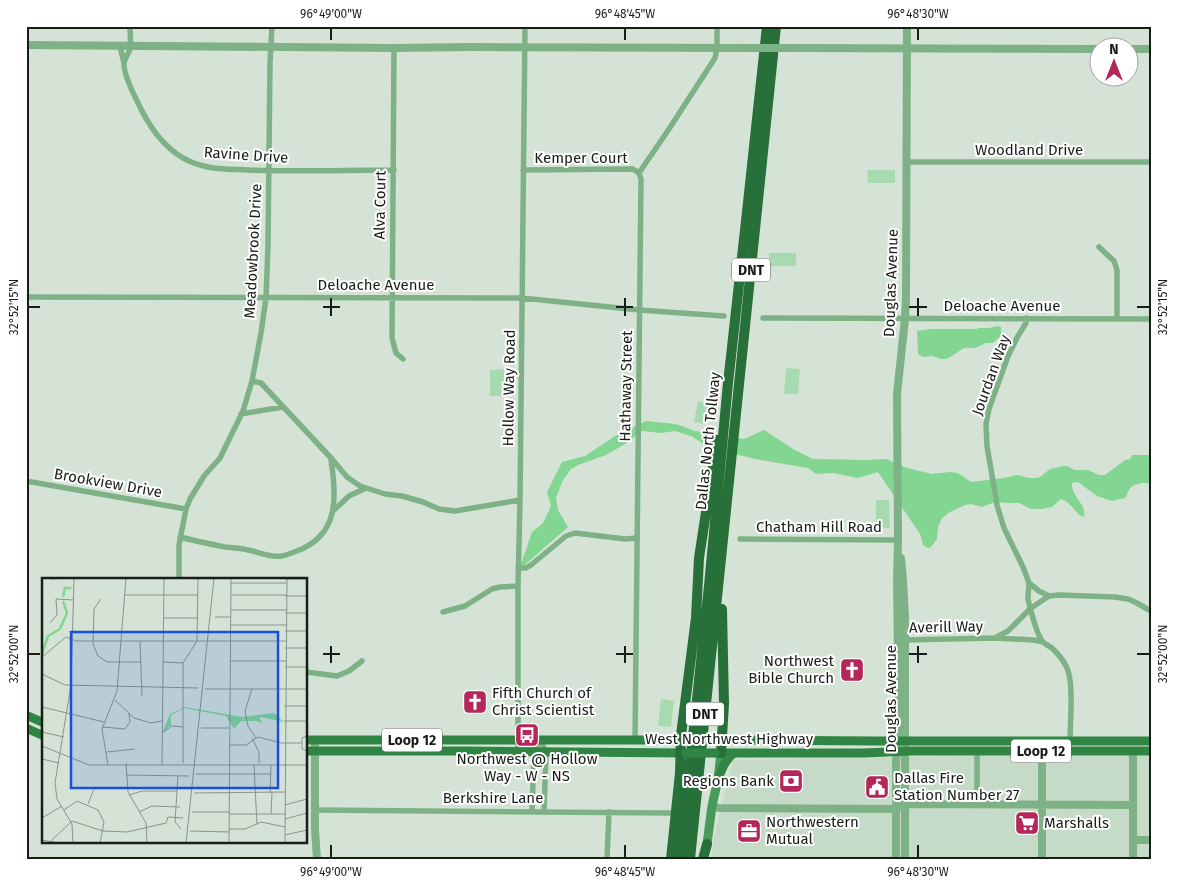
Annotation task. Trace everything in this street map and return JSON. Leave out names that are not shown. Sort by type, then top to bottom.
[{"type":"highway","name":"Dallas North Tollway","points":[[680,859],[728,383],[767,26]]},
{"type":"highway","name":"Dallas North Tollway","points":[[690,859],[776,26]]},
{"type":"highway","points":[[671,859],[695,625],[699,558],[715,446],[728,383]]},
{"type":"highway","points":[[718,753],[724,704],[721,569]]},
{"type":"highway","points":[[705,859],[707,844]]},
{"type":"main road","points":[[26,715],[42,723]]},
{"type":"main road","points":[[26,728],[42,735]]},
{"type":"main road","name":"West Northwest Highway","points":[[311,740],[1151,741]]},
{"type":"main road","points":[[876,741],[876,752]]},
{"type":"main road","points":[[1042,751],[1046,746],[1088,746],[1097,741]]},
{"type":"main road","name":"West Northwest Highway","points":[[311,751],[683,753],[1151,751]]},
{"type":"main road","points":[[718,753],[718,779]]},
{"type":"main road","points":[[707,844],[718,779],[724,764],[734,753]]},
{"type":"street","points":[[124,63],[130,46],[130,26]]},
{"type":"street","name":"Meadowbrook Drive","points":[[179,578],[179,545],[186,510],[190,499],[204,476],[220,458],[241,414],[252,381],[266,298],[270,46],[272,26]]},
{"type":"street","name":"Hollow Way Road","points":[[518,751],[518,568],[524,26]]},
{"type":"street","points":[[639,173],[715,58],[717,26]]},
{"type":"street","name":"Douglas Avenue","points":[[896,857],[896,809],[902,741],[898,540],[898,394],[906,289],[907,26]]},
{"type":"street","points":[[26,45],[394,48],[1090,48]]},
{"type":"street","name":"Ravine Drive","points":[[120,46],[133,94],[154,132],[164,144],[188,160],[206,167],[269,171],[394,170]]},
{"type":"street","name":"Alva Court","points":[[394,48],[392,338],[396,353],[403,359]]},
{"type":"street","name":"Woodland Drive","points":[[906,162],[1151,162]]},
{"type":"street","name":"Kemper Court","points":[[523,170],[633,169],[639,173]]},
{"type":"street","name":"Hathaway Street","points":[[635,740],[641,179],[639,173]]},
{"type":"street","points":[[1099,246],[1114,261],[1117,270],[1116,319]]},
{"type":"street","name":"Deloache Avenue","points":[[26,297],[522,298],[724,316]]},
{"type":"street","name":"Deloache Avenue","points":[[763,318],[1151,319]]},
{"type":"street","name":"Jourdan Way","points":[[1026,318],[1026,324],[1015,340],[1008,356],[987,416],[987,446],[997,505],[1004,528],[1029,583],[1028,600],[1038,634],[1043,642],[1061,658],[1070,677],[1070,741]]},
{"type":"street","points":[[252,381],[261,383],[347,477],[360,486],[385,494],[402,496],[423,502],[440,509],[455,511],[520,500]]},
{"type":"street","points":[[241,414],[283,407]]},
{"type":"street","points":[[180,537],[281,556],[309,546],[329,523],[333,511],[334,487],[331,459]]},
{"type":"street","name":"Brookview Drive","points":[[26,481],[186,510]]},
{"type":"street","points":[[333,511],[349,496],[366,488]]},
{"type":"street","points":[[518,568],[526,568],[531,565],[566,536],[575,533],[625,539],[637,538]]},
{"type":"street","name":"Chatham Hill Road","points":[[740,539],[898,540]]},
{"type":"street","points":[[1029,583],[1049,596],[1115,597],[1136,602],[1151,611]]},
{"type":"street","points":[[443,612],[465,606],[492,589],[518,586]]},
{"type":"street","name":"Averill Way","points":[[995,638],[1008,631],[1031,608],[1049,596]]},
{"type":"street","name":"Averill Way","points":[[901,640],[995,638],[1043,642]]},
{"type":"street","points":[[308,672],[338,676],[362,660]]},
{"type":"street","points":[[311,740],[317,859]]},
{"type":"street","points":[[532,812],[534,751],[540,740]]},
{"type":"street","points":[[540,740],[546,752],[544,812]]},
{"type":"street","points":[[977,751],[977,804]]},
{"type":"street","points":[[1042,751],[1042,859]]},
{"type":"street","points":[[1133,859],[1134,751]]},
{"type":"street","name":"Douglas Avenue","points":[[901,752],[905,804],[905,857]]},
{"type":"street","points":[[712,806],[719,808],[896,809],[905,804],[1133,804]]},
{"type":"street","name":"Berkshire Lane","points":[[315,810],[670,813]]},
{"type":"street","points":[[607,859],[609,812]]},
{"type":"street","points":[[1133,840],[1151,840]]},
{"type":"street","points":[[896,843],[905,843]]},
{"type":"street","points":[[896,857],[905,857]]},
{"type":"shaded area","points":[[867,170],[895,170],[895,183],[868,183]]},
{"type":"shaded area","points":[[769,253],[796,253],[796,266],[769,266]]},
{"type":"shaded area","points":[[1001,327],[1001,336],[993,343],[986,343],[975,348],[964,348],[947,359],[932,356],[923,357],[918,354],[917,331],[930,329],[977,329]]},
{"type":"shaded area","points":[[786,368],[800,369],[798,394],[784,394]]},
{"type":"shaded area","points":[[504,369],[504,396],[490,396],[490,370]]},
{"type":"shaded area","points":[[698,401],[710,404],[706,424],[694,422]]},
{"type":"shaded area","points":[[646,421],[676,424],[695,431],[744,439],[764,430],[793,449],[813,459],[886,459],[907,468],[932,474],[958,473],[971,482],[1018,475],[1036,478],[1050,469],[1063,466],[1105,475],[1125,460],[1130,459],[1132,455],[1151,455],[1151,484],[1136,484],[1128,491],[1125,498],[1112,501],[1097,496],[1078,482],[1072,483],[1072,488],[1083,508],[1084,517],[1061,499],[1052,507],[1041,509],[1031,509],[1019,503],[995,502],[982,507],[971,504],[965,505],[942,518],[938,527],[937,539],[928,548],[923,545],[920,534],[878,472],[858,478],[833,473],[816,474],[808,468],[755,459],[710,448],[691,436],[675,431],[661,433],[642,431],[606,455],[571,469],[563,480],[556,498],[558,510],[568,527],[519,570],[532,532],[543,523],[551,506],[547,492],[562,462],[585,456],[615,436]]},
{"type":"shaded area","points":[[876,500],[889,500],[890,528],[876,528]]},
{"type":"shaded area","points":[[661,699],[674,701],[671,727],[658,726]]},
{"type":"shaded area","points":[[967,756],[1151,756],[1151,859],[711,859],[714,836],[733,760]]},
{"type":"place","name":"Northwest Bible Church","points":[[852,670]]},
{"type":"place","name":"Fifth Church of Christ Scientist","points":[[475,702]]},
{"type":"place","name":"Northwest @ Hollow Way - W - NS","points":[[527,735]]},
{"type":"place","name":"Regions Bank","points":[[791,781]]},
{"type":"place","name":"Dallas Fire Station Number 27","points":[[877,787]]},
{"type":"place","name":"Marshalls","points":[[1027,823]]},
{"type":"place","name":"Northwestern Mutual","points":[[749,831]]}]
